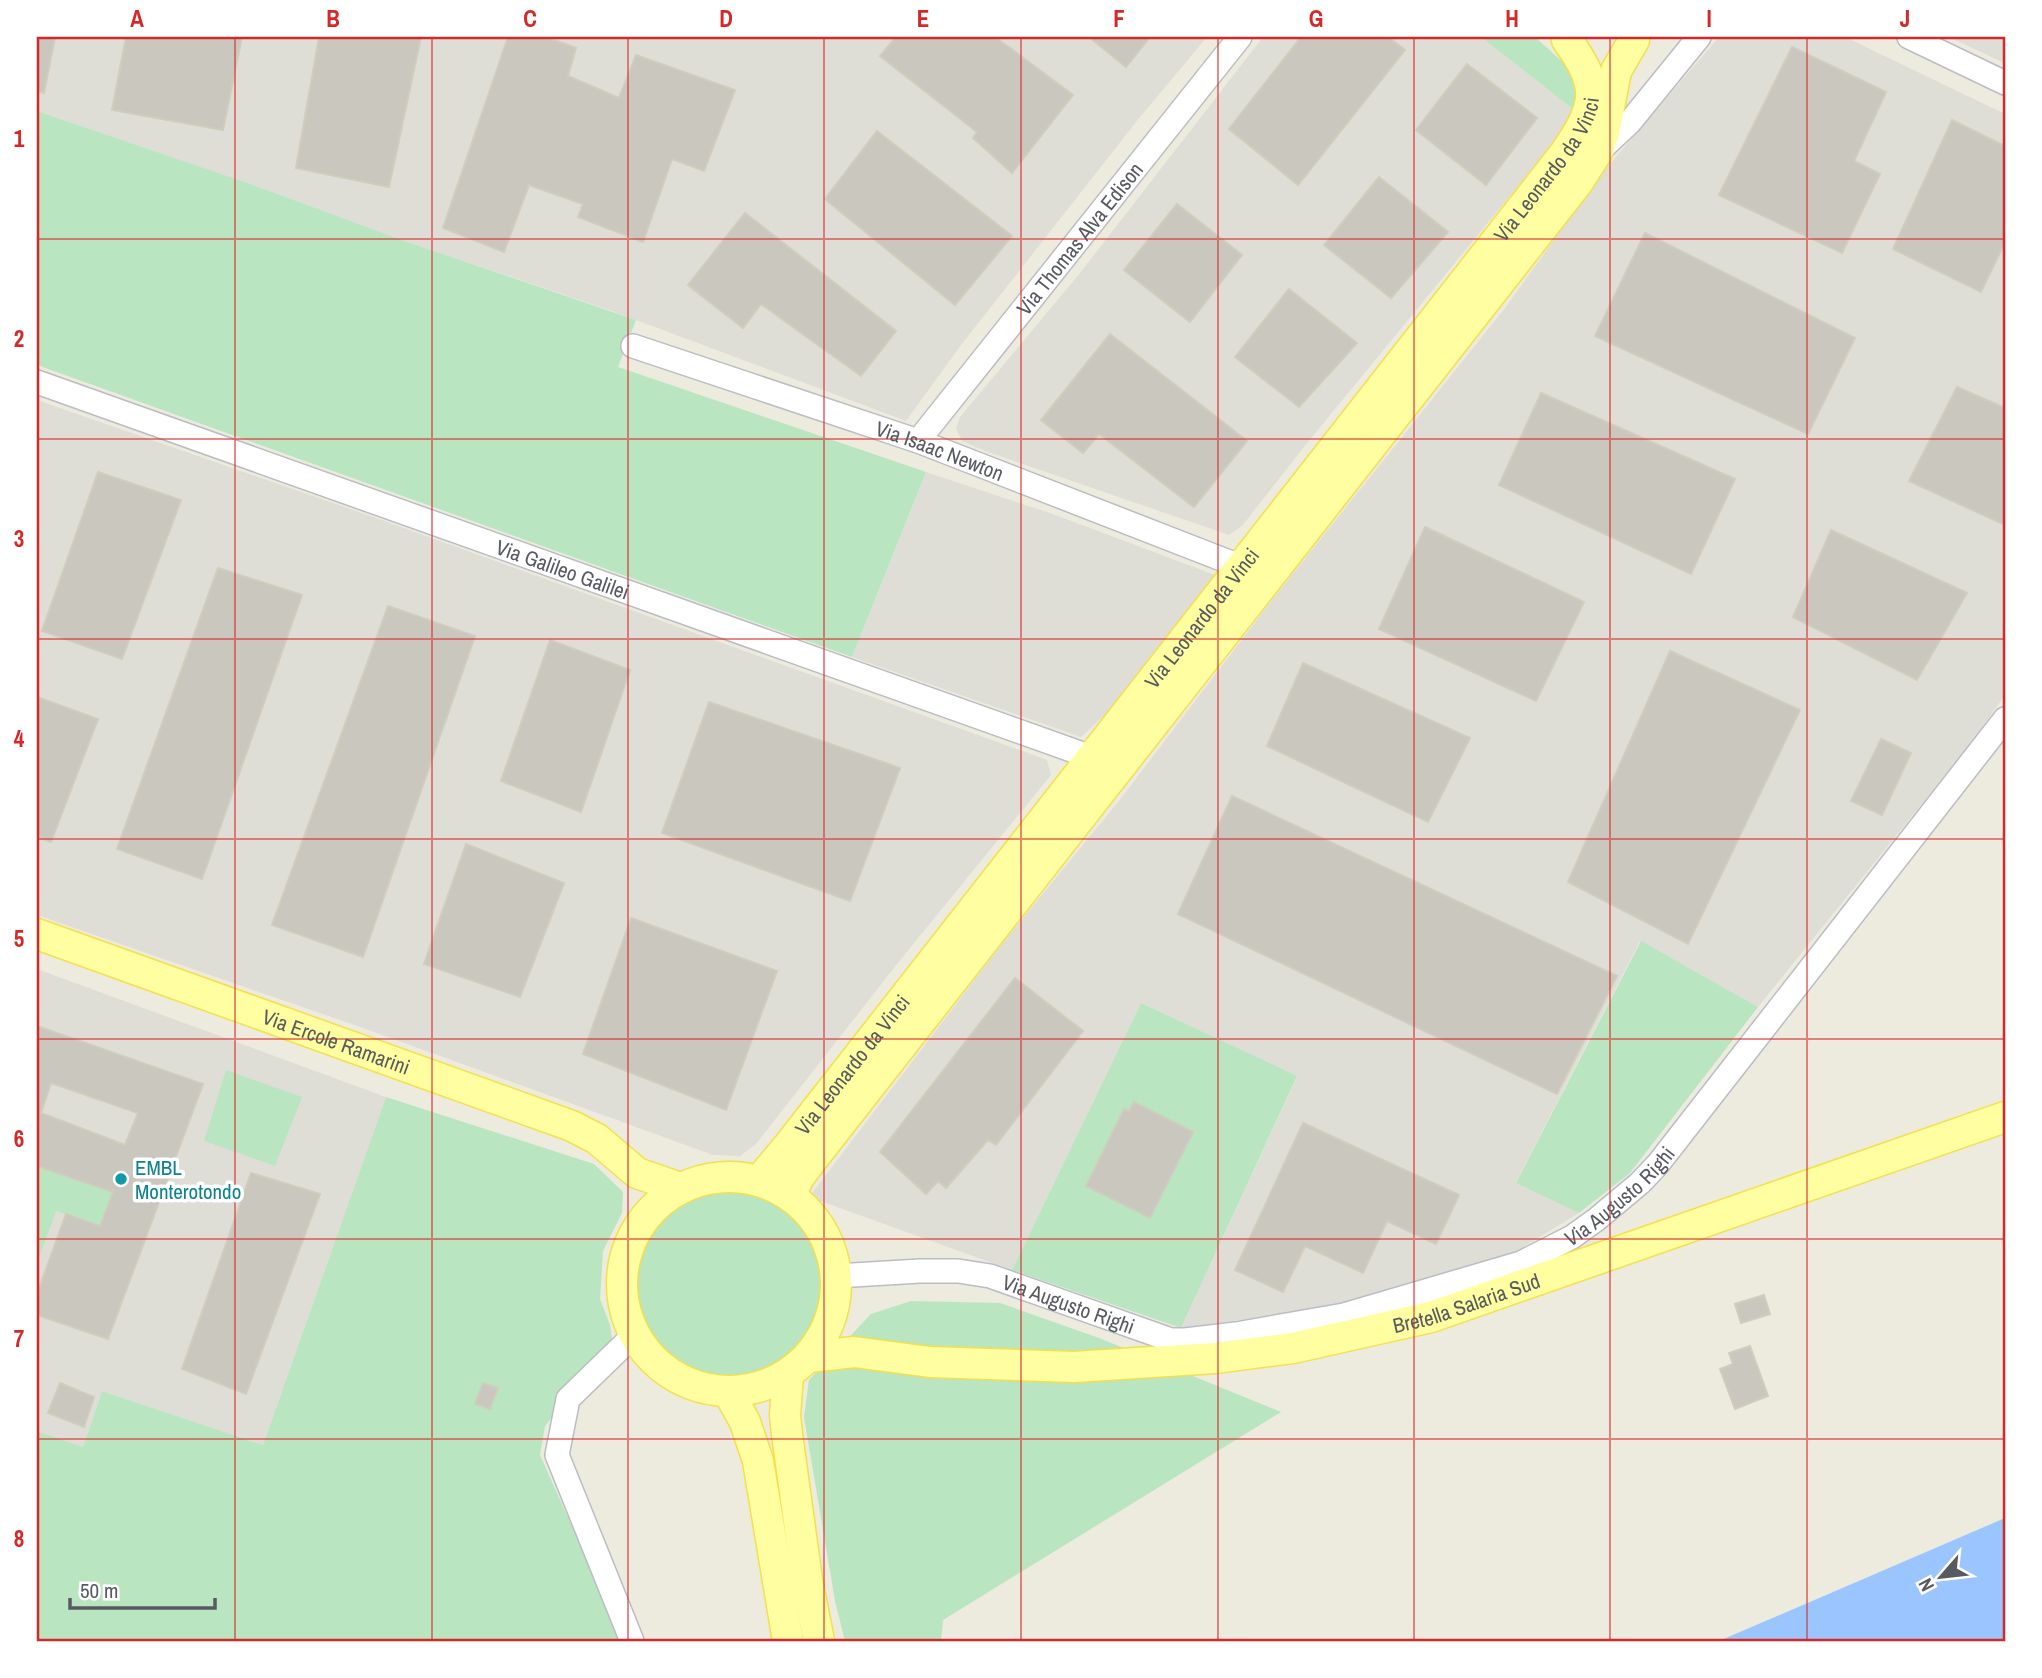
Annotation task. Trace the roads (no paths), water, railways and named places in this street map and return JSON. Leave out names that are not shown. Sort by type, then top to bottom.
[{"type":"main road","name":"Via Leonardo da Vinci","points":[[759,1181],[1242,568],[1584,126],[1591,108],[1592,91],[1587,71],[1565,38]]},
{"type":"main road","points":[[1565,38],[1594,49],[1622,46],[1637,38]]},
{"type":"main road","name":"Via Leonardo da Vinci","points":[[790,1195],[811,1161],[1578,183],[1596,154],[1604,133],[1616,71],[1637,38]]},
{"type":"main road","name":"Via Ercole Ramarini","points":[[37,934],[572,1126],[597,1139],[628,1167],[647,1177],[681,1188]]},
{"type":"main road","name":"Bretella Salaria Sud","points":[[799,1366],[847,1352],[963,1364],[1087,1367],[1215,1358],[1293,1348],[1352,1336],[1431,1317],[2005,1117]]},
{"type":"main road","points":[[628,1167],[637,1190],[639,1224]]},
{"type":"main road","points":[[732,1176],[759,1181],[790,1195],[814,1218],[831,1248],[836,1276],[834,1308],[825,1335],[799,1366],[760,1388],[729,1393],[700,1388],[674,1377],[651,1359],[634,1335],[624,1308],[622,1279],[627,1250],[639,1224],[658,1203],[681,1188],[706,1179],[732,1176]]},
{"type":"main road","name":"Bretella Salaria Sud","points":[[834,1308],[845,1324],[859,1337],[880,1350],[901,1357]]},
{"type":"main road","points":[[799,1366],[785,1415],[807,1580],[819,1641]]},
{"type":"main road","points":[[729,1393],[755,1448],[788,1641]]},
{"type":"street","name":"Via Thomas Alva Edison","points":[[918,441],[1240,37]]},
{"type":"street","name":"Via Leonardo da Vinci","points":[[1596,154],[1630,122],[1699,37]]},
{"type":"street","points":[[1909,37],[2005,83]]},
{"type":"street","name":"Via Isaac Newton","points":[[633,346],[918,441],[1242,568]]},
{"type":"street","name":"Via Galileo Galilei","points":[[37,382],[1091,757]]},
{"type":"street","name":"Via Augusto Righi","points":[[836,1276],[933,1271],[958,1271],[990,1276],[1155,1335],[1185,1340],[1304,1324],[1344,1315],[1521,1263],[1572,1237],[1597,1219],[1658,1164],[2005,719]]},
{"type":"street","points":[[632,1641],[557,1455],[568,1399],[634,1335]]},
{"type":"water","points":[[2005,1518],[2005,1641],[1719,1641]]},
{"type":"place","name":"EMBL Monterotondo","points":[[121,1179]]}]
